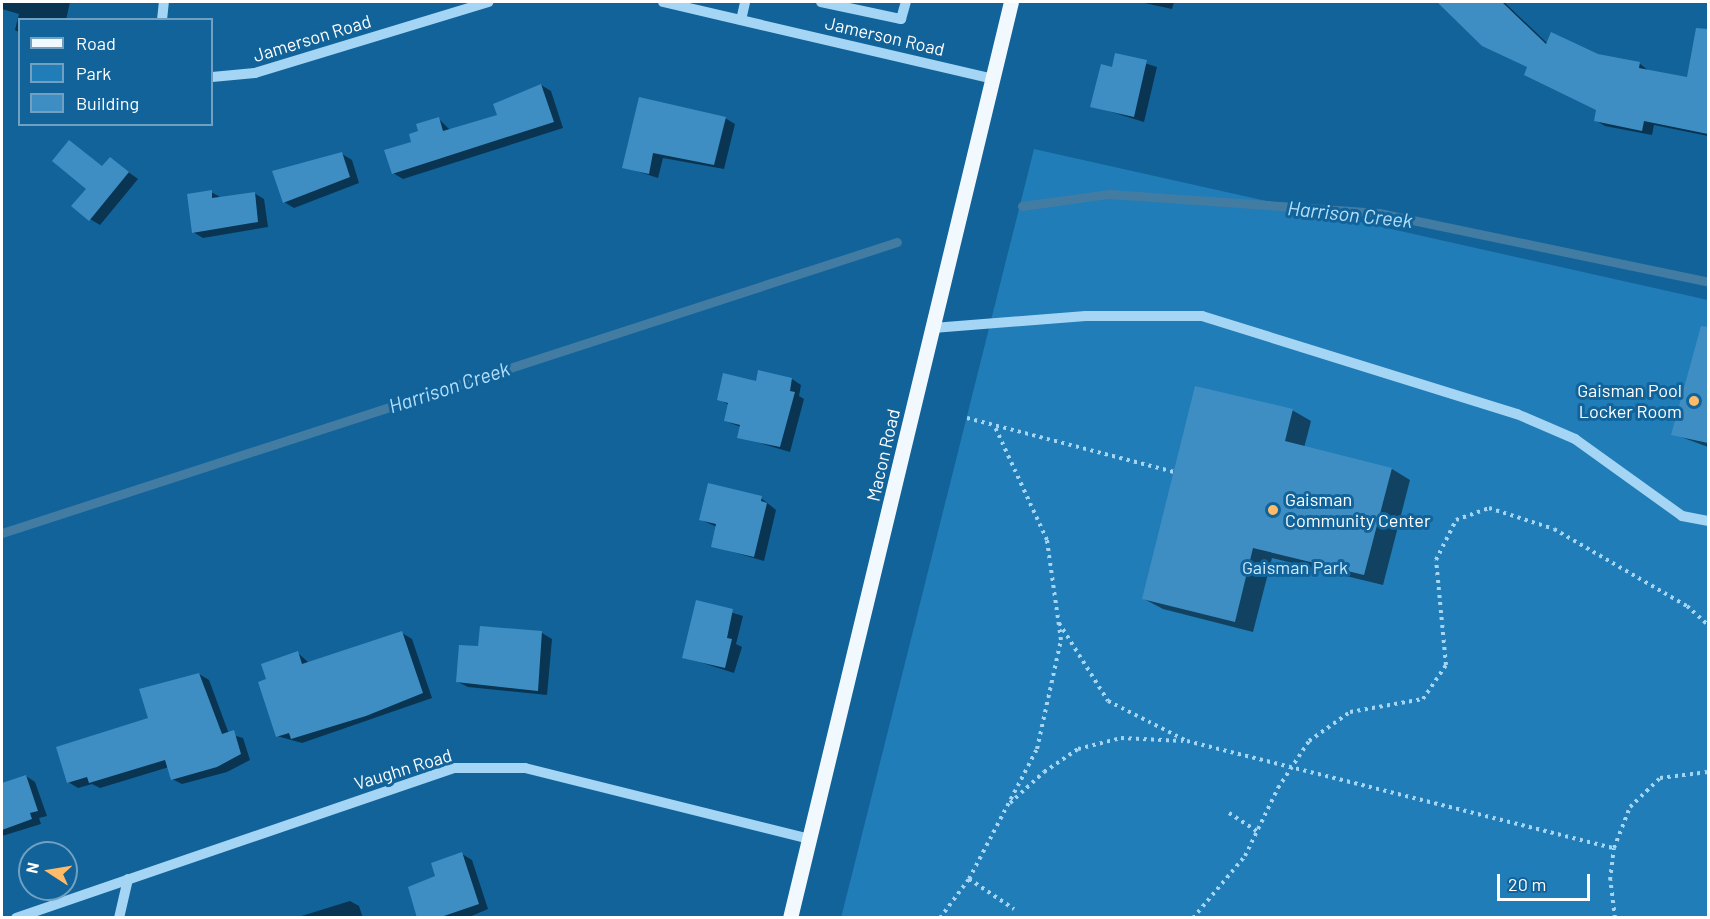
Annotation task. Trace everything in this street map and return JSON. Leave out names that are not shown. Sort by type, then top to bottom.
[{"type":"main road","name":"Macon Road","points":[[790,918],[1011,2]]},
{"type":"street","points":[[162,18],[164,2]]},
{"type":"street","name":"Jamerson Road","points":[[213,77],[255,73],[488,2]]},
{"type":"street","name":"Jamerson Road","points":[[663,2],[994,79]]},
{"type":"street","points":[[741,20],[745,2]]},
{"type":"street","points":[[821,2],[901,19],[906,2]]},
{"type":"street","points":[[933,328],[1086,316],[1202,316],[1517,414],[1575,439],[1682,516],[1708,521]]},
{"type":"street","name":"Vaughn Road","points":[[16,918],[454,768],[525,768],[810,839]]},
{"type":"street","points":[[119,918],[128,879]]},
{"type":"path","points":[[967,418],[1174,472]]},
{"type":"path","points":[[940,918],[969,879],[1037,749],[1061,640],[1047,540],[994,425]]},
{"type":"path","points":[[1193,918],[1245,856],[1290,769],[1309,741],[1350,712],[1423,699],[1446,665],[1436,560],[1456,519],[1489,508],[1554,529],[1687,606],[1708,625]]},
{"type":"path","points":[[1059,623],[1108,701],[1187,741],[1290,769],[1432,800],[1614,848]]},
{"type":"path","points":[[1007,806],[1044,772],[1078,749],[1121,738],[1187,741]]},
{"type":"path","points":[[1615,918],[1610,880],[1614,848],[1630,807],[1660,778],[1708,772]]},
{"type":"path","points":[[1228,813],[1257,831]]},
{"type":"path","points":[[969,879],[1014,909]]},
{"type":"green space","name":"Gaisman Park","points":[[1034,149],[1708,300],[1708,917],[841,918]]},
{"type":"building","points":[[1437,2],[1502,2],[1546,44],[1551,32],[1598,54],[1640,62],[1639,68],[1687,77],[1696,28],[1708,29],[1708,134],[1644,121],[1642,131],[1594,121],[1596,110],[1524,75],[1527,67],[1482,46]]},
{"type":"building","points":[[1115,53],[1147,60],[1134,117],[1090,107],[1101,64],[1112,67]]},
{"type":"building","points":[[541,84],[554,122],[392,174],[384,150],[411,142],[409,134],[418,131],[416,124],[439,117],[443,131],[497,115],[493,104]]},
{"type":"building","points":[[639,97],[726,117],[714,165],[653,153],[649,174],[622,168]]},
{"type":"building","points":[[69,140],[102,166],[110,157],[129,172],[89,221],[71,206],[86,189],[52,161]]},
{"type":"building","points":[[342,152],[350,177],[283,203],[272,171]]},
{"type":"building","points":[[212,190],[212,198],[255,192],[258,222],[192,233],[187,194]]},
{"type":"building","name":"Gaisman Pool Locker Room","points":[[1701,326],[1708,327],[1708,443],[1671,435]]},
{"type":"building","points":[[758,370],[792,378],[790,391],[795,392],[780,447],[737,438],[740,425],[724,421],[728,403],[717,400],[723,373],[756,381]]},
{"type":"building","name":"Gaisman Community Center","points":[[1195,386],[1293,409],[1285,441],[1392,468],[1364,575],[1253,548],[1235,622],[1142,599]]},
{"type":"building","points":[[708,483],[762,496],[761,501],[767,503],[754,557],[711,547],[716,524],[699,520]]},
{"type":"building","points":[[696,600],[733,609],[727,638],[732,639],[725,668],[682,658]]},
{"type":"building","points":[[480,626],[542,631],[538,691],[456,682],[459,645],[478,646]]},
{"type":"building","points":[[402,631],[423,693],[366,716],[291,739],[289,733],[276,737],[258,682],[266,679],[261,664],[298,651],[302,664]]},
{"type":"building","points":[[199,673],[222,734],[234,730],[241,754],[217,767],[171,780],[165,760],[89,783],[87,777],[67,783],[56,747],[148,718],[139,689]]},
{"type":"building","points":[[26,775],[38,811],[30,813],[32,819],[2,830],[2,783]]},
{"type":"building","points":[[462,852],[479,904],[438,918],[417,918],[408,887],[435,876],[431,863]]},
{"type":"waterway","name":"Harrison Creek","points":[[1022,206],[1109,194],[1379,213],[1708,282]]},
{"type":"waterway","name":"Harrison Creek","points":[[2,533],[897,242]]},
{"type":"place","name":"Gaisman Pool Locker Room","points":[[1694,401]]},
{"type":"place","name":"Gaisman Community Center","points":[[1273,510]]}]
